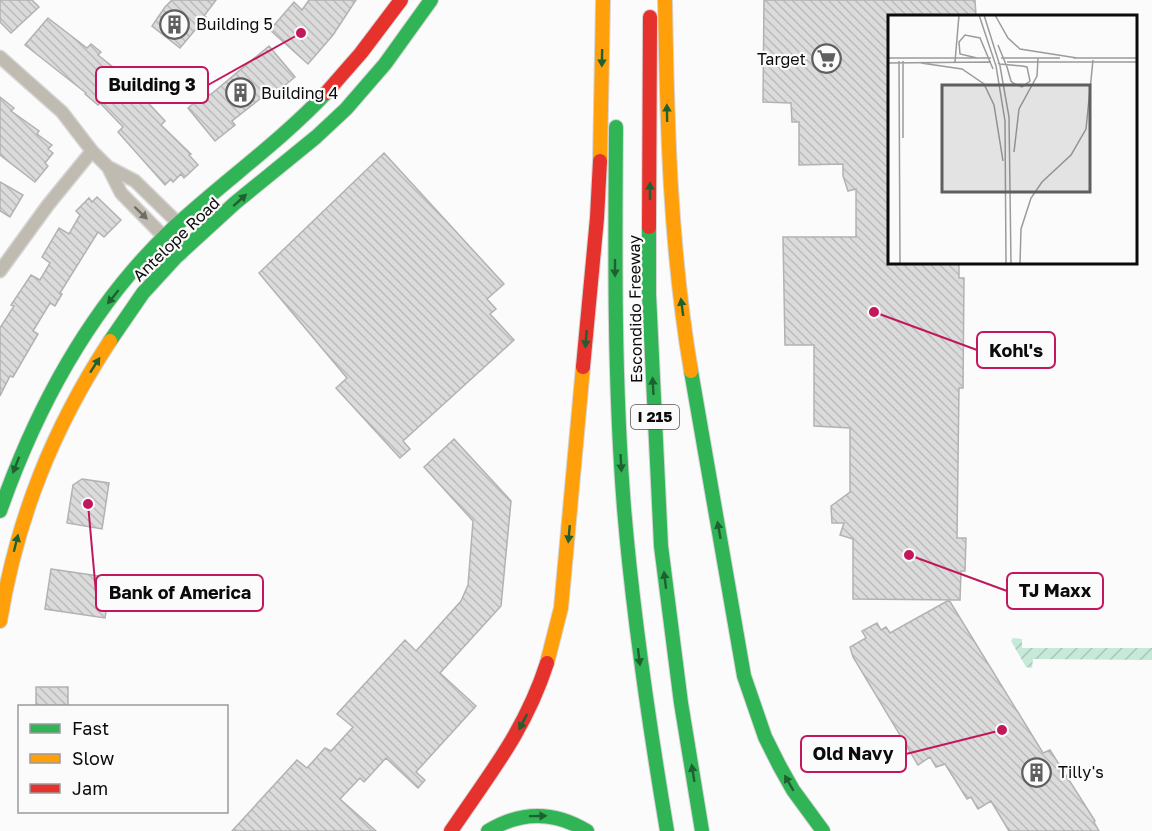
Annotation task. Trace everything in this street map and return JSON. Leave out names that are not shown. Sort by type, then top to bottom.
[{"type":"main road","name":"Antelope Road","points":[[5,520],[10,509],[7,488],[24,444],[70,359],[102,312],[165,237],[309,111],[371,42],[400,0]]},
{"type":"main road","name":"Antelope Road","points":[[0,621],[17,536],[34,485],[56,432],[118,329],[148,286],[181,254],[264,178],[332,123],[377,75],[431,0]]},
{"type":"main road","points":[[451,831],[497,766],[526,716],[546,668],[561,608],[597,218],[601,140],[603,0]]},
{"type":"main road","name":"Escondido Freeway","points":[[650,0],[649,294],[661,546],[681,703],[703,828]]},
{"type":"main road","points":[[665,0],[667,131],[671,208],[680,295],[742,665],[765,737],[793,790],[823,831]]},
{"type":"main road","name":"Escondido Freeway","points":[[616,111],[615,287],[624,508],[641,672],[667,831]]},
{"type":"main road","points":[[0,560],[5,520]]},
{"type":"main road","points":[[488,831],[509,820],[535,815],[562,818],[587,831]]},
{"type":"street","points":[[0,57],[62,112],[92,151],[108,167],[135,181],[179,224]]},
{"type":"street","points":[[0,271],[4,257],[92,151]]},
{"type":"street","points":[[108,167],[121,193],[181,254]]},
{"type":"green space","points":[[1013,638],[1022,639],[1022,648],[1152,648],[1152,660],[1033,659],[1032,668],[1026,667],[1011,641]]},
{"type":"building","points":[[0,0],[32,0],[39,7],[11,33],[0,22]]},
{"type":"building","name":"Building 5","points":[[172,0],[216,0],[204,16],[206,17],[180,48],[152,26]]},
{"type":"building","points":[[309,0],[356,0],[333,35],[308,64],[270,30],[294,2],[302,10]]},
{"type":"building","points":[[764,0],[975,0],[976,15],[888,15],[888,264],[959,264],[959,278],[964,278],[963,388],[959,388],[957,538],[966,538],[965,571],[961,571],[960,600],[853,599],[853,539],[840,535],[844,523],[832,523],[831,506],[850,492],[850,428],[814,426],[814,345],[785,345],[783,237],[856,237],[856,189],[848,191],[843,176],[843,164],[799,165],[799,122],[792,122],[791,103],[763,102]]},
{"type":"building","points":[[48,18],[87,48],[91,44],[101,52],[98,55],[128,79],[165,121],[161,125],[191,154],[189,155],[198,165],[184,178],[181,174],[173,182],[171,179],[165,185],[118,132],[123,127],[100,103],[98,105],[25,45]]},
{"type":"building","name":"Building 4","points":[[269,46],[295,77],[273,95],[270,91],[232,121],[235,125],[215,141],[188,108],[207,92],[210,95]]},
{"type":"building","points":[[0,97],[14,108],[11,111],[39,131],[37,134],[52,145],[48,149],[53,153],[45,163],[48,166],[35,182],[0,155]]},
{"type":"building","points":[[384,153],[504,284],[487,299],[496,309],[490,314],[514,340],[403,441],[410,449],[400,458],[336,388],[347,378],[259,273]]},
{"type":"building","points":[[0,182],[23,195],[10,217],[0,211]]},
{"type":"building","points":[[97,197],[121,220],[104,237],[98,232],[60,293],[62,294],[55,306],[50,303],[33,331],[38,334],[13,377],[10,376],[0,396],[0,328],[14,306],[11,305],[31,275],[40,280],[50,263],[42,257],[59,228],[69,234],[80,215],[76,211],[89,198],[92,202]]},
{"type":"building","points":[[454,439],[511,501],[501,606],[440,673],[476,706],[416,772],[425,780],[418,788],[386,758],[364,782],[360,778],[340,799],[376,831],[232,831],[297,760],[307,768],[325,748],[331,751],[353,727],[337,714],[405,640],[416,651],[461,601],[468,585],[473,521],[424,467]]},
{"type":"building","points":[[82,479],[109,483],[102,529],[67,523],[73,485]]},
{"type":"building","points":[[51,569],[112,578],[105,618],[45,609]]},
{"type":"building","points":[[949,600],[1043,753],[1050,750],[1099,831],[1009,831],[991,801],[978,809],[971,797],[967,799],[945,764],[936,767],[930,757],[918,765],[853,657],[850,647],[866,638],[862,631],[877,623],[881,630],[886,627],[890,633]]},
{"type":"building","points":[[36,687],[68,687],[68,705],[36,705]]},
{"type":"traffic: fast","points":[[110,341],[143,293],[176,257],[235,203],[316,137],[346,109],[385,64],[431,0]]},
{"type":"traffic: fast","points":[[0,511],[30,435],[48,398],[68,362],[114,293],[169,232],[308,112],[326,93]]},
{"type":"traffic: fast","points":[[616,127],[615,270],[624,508],[642,670],[667,831]]},
{"type":"traffic: fast","points":[[649,227],[649,294],[661,546],[681,703],[702,831]]},
{"type":"traffic: fast","points":[[691,371],[744,676],[765,737],[779,765],[793,790],[823,831]]},
{"type":"traffic: fast","points":[[488,831],[513,820],[538,816],[562,820],[587,831]]},
{"type":"traffic: slow","points":[[600,161],[603,0]]},
{"type":"traffic: slow","points":[[665,0],[674,232],[691,371]]},
{"type":"traffic: slow","points":[[0,621],[16,546],[40,475],[71,407],[110,341]]},
{"type":"traffic: slow","points":[[547,663],[561,608],[583,367]]},
{"type":"traffic: jam","points":[[326,93],[361,53],[401,0]]},
{"type":"traffic: jam","points":[[649,227],[650,17]]},
{"type":"traffic: jam","points":[[583,367],[600,161]]},
{"type":"traffic: jam","points":[[451,831],[517,731],[547,663]]},
{"type":"place","name":"Building 5","points":[[175,24]]},
{"type":"place","name":"Building 3","points":[[301,33]]},
{"type":"place","name":"Target","points":[[827,59]]},
{"type":"place","name":"Building 4","points":[[240,93]]},
{"type":"place","name":"Kohl's","points":[[874,312]]},
{"type":"place","name":"Bank of America","points":[[88,504]]},
{"type":"place","name":"TJ Maxx","points":[[909,555]]},
{"type":"place","name":"Old Navy","points":[[1002,730]]},
{"type":"place","name":"Tilly's","points":[[1037,772]]}]
